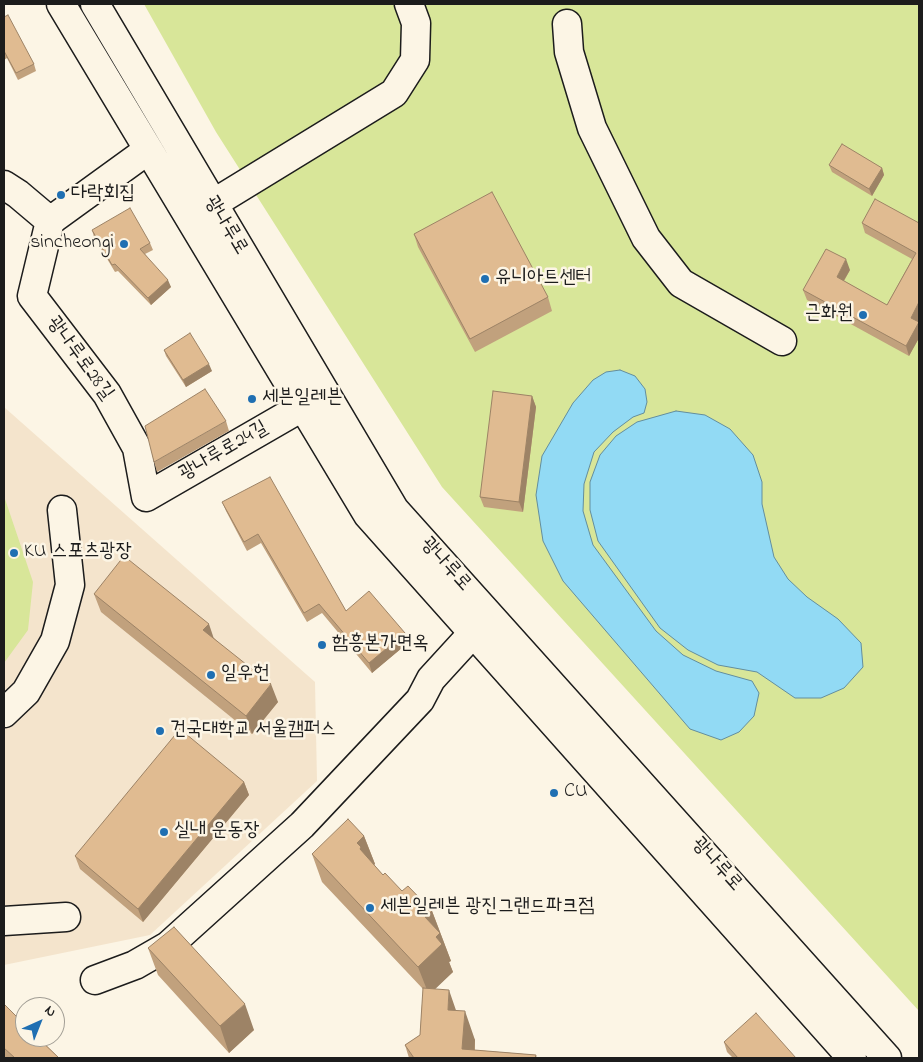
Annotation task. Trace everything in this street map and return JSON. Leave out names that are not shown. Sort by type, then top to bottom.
[{"type":"main road","name":"광나루로","points":[[61,4],[148,150],[201,211],[394,509],[482,623],[852,1058]]},
{"type":"main road","name":"광나루로","points":[[95,4],[302,407],[368,515],[482,623],[887,1058]]},
{"type":"main road","points":[[201,211],[394,92],[415,60],[416,23],[409,4]]},
{"type":"main road","points":[[567,24],[569,52],[592,128],[646,238],[681,282],[782,341]]},
{"type":"main road","points":[[4,186],[18,194],[50,221],[148,150]]},
{"type":"main road","name":"광나루로28길","points":[[50,221],[32,296],[107,394],[137,448],[146,497]]},
{"type":"main road","name":"광나루로24길","points":[[146,497],[302,407]]},
{"type":"main road","points":[[4,713],[26,692],[55,641],[70,585],[62,510]]},
{"type":"main road","points":[[95,980],[135,966],[168,946],[302,825],[420,700],[431,679],[482,623]]},
{"type":"main road","points":[[4,920],[66,917]]},
{"type":"shaded area","name":"건국대학교 서울캠퍼스","points":[[4,407],[315,682],[317,781],[150,935],[4,965]]},
{"type":"green space","points":[[144,4],[919,4],[919,1011],[442,487],[216,132]]},
{"type":"green space","name":"KU 스포츠광장","points":[[4,496],[33,582],[28,630],[4,663]]},
{"type":"water","points":[[620,370],[635,376],[645,389],[647,402],[644,413],[633,417],[613,432],[594,452],[584,484],[583,511],[593,545],[656,631],[683,655],[716,671],[752,681],[759,693],[754,716],[739,732],[721,740],[690,729],[563,581],[543,541],[536,495],[542,456],[573,403],[593,380],[606,372]]},
{"type":"water","points":[[676,411],[705,415],[730,429],[753,455],[762,482],[762,504],[774,557],[788,579],[807,597],[838,619],[861,643],[863,667],[844,688],[821,698],[795,698],[757,672],[718,665],[688,650],[660,628],[598,541],[590,510],[590,482],[600,455],[616,436],[637,422]]},
{"type":"building","points":[[8,15],[34,64],[16,73],[4,51],[4,17]]},
{"type":"building","points":[[842,144],[882,168],[869,189],[829,165]]},
{"type":"building","name":"유니아트센터","points":[[492,192],[548,297],[470,339],[414,234]]},
{"type":"building","points":[[875,199],[919,223],[919,302],[911,318],[919,322],[906,346],[803,290],[826,249],[846,259],[837,277],[887,305],[916,253],[862,223]]},
{"type":"building","points":[[130,208],[150,243],[140,249],[168,280],[148,298],[115,264],[112,265],[92,230]]},
{"type":"building","points":[[190,333],[209,364],[183,380],[164,350]]},
{"type":"building","points":[[205,389],[226,421],[154,462],[145,426]]},
{"type":"building","points":[[493,391],[532,396],[519,502],[480,497]]},
{"type":"building","points":[[270,477],[346,611],[369,591],[405,633],[369,663],[319,604],[304,613],[258,534],[244,542],[222,502]]},
{"type":"building","name":"일우헌","points":[[124,556],[209,624],[203,630],[271,684],[246,716],[94,594]]},
{"type":"building","name":"실내 운동장","points":[[180,729],[244,782],[138,909],[75,856]]},
{"type":"building","points":[[348,819],[364,836],[357,843],[361,847],[360,849],[383,875],[385,873],[402,891],[408,886],[432,911],[425,917],[440,933],[436,937],[442,944],[418,967],[312,854]]},
{"type":"building","points":[[174,927],[245,1004],[220,1026],[148,948]]},
{"type":"building","points":[[423,988],[449,990],[448,1010],[465,1011],[462,1049],[536,1055],[535,1058],[414,1058],[405,1045],[420,1035]]},
{"type":"building","points":[[4,1004],[15,1015],[15,1047],[47,1047],[59,1058],[15,1058],[4,1048]]},
{"type":"building","points":[[756,1013],[796,1058],[738,1058],[724,1042]]},
{"type":"place","name":"다락회집","points":[[61,195]]},
{"type":"place","name":"sincheongi","points":[[124,244]]},
{"type":"place","name":"유니아트센터","points":[[485,279]]},
{"type":"place","name":"근화원","points":[[863,315]]},
{"type":"place","name":"세븐일레븐","points":[[252,399]]},
{"type":"place","name":"KU 스포츠광장","points":[[14,553]]},
{"type":"place","name":"함흥본가면옥","points":[[322,645]]},
{"type":"place","name":"일우헌","points":[[211,675]]},
{"type":"place","name":"건국대학교 서울캠퍼스","points":[[160,731]]},
{"type":"place","name":"CU","points":[[554,793]]},
{"type":"place","name":"실내 운동장","points":[[164,832]]},
{"type":"place","name":"세븐일레븐 광진그랜드파크점","points":[[370,908]]}]
